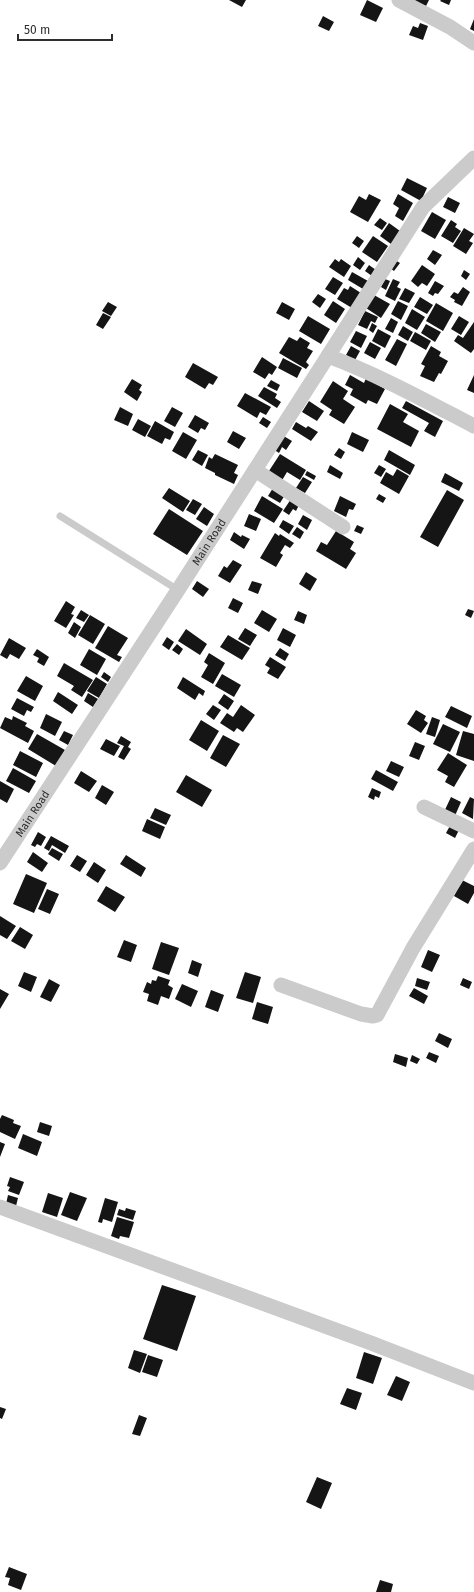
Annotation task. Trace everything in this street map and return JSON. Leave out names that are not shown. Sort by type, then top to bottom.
[{"type":"street","points":[[399,0],[450,27],[474,43]]},
{"type":"street","name":"Main Road","points":[[0,863],[178,590],[423,207],[474,158]]},
{"type":"street","points":[[328,356],[356,366],[474,426]]},
{"type":"street","points":[[255,470],[343,527]]},
{"type":"street","points":[[424,807],[474,831]]},
{"type":"street","points":[[281,985],[361,1014],[373,1016],[377,1015],[413,948],[474,849]]},
{"type":"street","points":[[0,1207],[371,1343],[474,1383]]},
{"type":"lane","points":[[60,516],[178,590]]},
{"type":"building","points":[[229,0],[246,0],[242,7]]},
{"type":"building","points":[[367,0],[383,8],[376,22],[360,15]]},
{"type":"building","points":[[412,0],[429,0],[426,6]]},
{"type":"building","points":[[451,0],[449,5],[440,1]]},
{"type":"building","points":[[323,16],[334,22],[329,31],[318,26]]},
{"type":"building","points":[[474,19],[474,31],[470,29]]},
{"type":"building","points":[[420,23],[428,26],[423,40],[409,35],[413,26],[418,28]]},
{"type":"building","points":[[407,178],[427,188],[421,201],[401,190]]},
{"type":"building","points":[[369,194],[381,200],[368,222],[350,212],[359,196],[366,200]]},
{"type":"building","points":[[398,194],[413,203],[403,221],[395,216],[399,208],[393,204]]},
{"type":"building","points":[[448,197],[460,203],[455,213],[443,207]]},
{"type":"building","points":[[432,212],[446,220],[435,239],[421,231]]},
{"type":"building","points":[[380,218],[387,223],[382,230],[374,225]]},
{"type":"building","points":[[451,220],[457,224],[455,227],[461,231],[453,243],[441,236]]},
{"type":"building","points":[[389,223],[400,231],[391,244],[380,236]]},
{"type":"building","points":[[464,228],[474,234],[469,241],[473,243],[466,254],[453,246]]},
{"type":"building","points":[[357,236],[364,241],[359,248],[352,243]]},
{"type":"building","points":[[373,236],[388,246],[377,262],[362,252]]},
{"type":"building","points":[[433,250],[442,255],[435,265],[427,259]]},
{"type":"building","points":[[358,257],[365,263],[360,270],[353,265]]},
{"type":"building","points":[[335,259],[339,262],[341,259],[351,266],[344,277],[329,267]]},
{"type":"building","points":[[395,260],[400,263],[394,271],[390,268]]},
{"type":"building","points":[[369,265],[376,270],[372,276],[365,271]]},
{"type":"building","points":[[422,265],[435,274],[427,286],[422,283],[418,287],[411,281]]},
{"type":"building","points":[[464,270],[470,274],[466,280],[461,276]]},
{"type":"building","points":[[352,272],[368,281],[363,289],[348,280]]},
{"type":"building","points":[[333,277],[343,283],[335,295],[325,289]]},
{"type":"building","points":[[385,279],[390,281],[386,290],[381,287]]},
{"type":"building","points":[[393,279],[400,282],[397,287],[401,289],[395,301],[385,296]]},
{"type":"building","points":[[435,281],[444,286],[438,294],[435,293],[433,296],[428,293]]},
{"type":"building","points":[[350,286],[361,293],[352,308],[337,299],[344,288],[348,290]]},
{"type":"building","points":[[463,287],[470,292],[462,306],[454,302],[455,300],[450,297],[454,292],[458,294]]},
{"type":"building","points":[[405,288],[415,293],[409,303],[399,299]]},
{"type":"building","points":[[318,294],[326,299],[320,308],[312,302]]},
{"type":"building","points":[[374,295],[390,304],[381,318],[366,308]]},
{"type":"building","points":[[420,297],[433,305],[427,314],[414,307]]},
{"type":"building","points":[[333,301],[345,309],[336,323],[324,315]]},
{"type":"building","points":[[398,301],[408,306],[401,320],[391,314]]},
{"type":"building","points":[[108,302],[117,307],[111,316],[102,311]]},
{"type":"building","points":[[282,302],[295,309],[289,320],[276,313]]},
{"type":"building","points":[[436,303],[453,313],[443,331],[426,321]]},
{"type":"building","points":[[412,309],[425,317],[417,330],[405,323]]},
{"type":"building","points":[[365,311],[378,317],[375,323],[371,321],[367,329],[358,325]]},
{"type":"building","points":[[103,313],[111,317],[103,329],[96,325]]},
{"type":"building","points":[[308,316],[330,329],[321,344],[299,331]]},
{"type":"building","points":[[459,316],[469,322],[461,335],[451,329]]},
{"type":"building","points":[[391,318],[398,322],[393,333],[385,329]]},
{"type":"building","points":[[474,322],[474,349],[471,353],[454,341],[458,335],[463,338]]},
{"type":"building","points":[[372,323],[377,326],[373,333],[369,330]]},
{"type":"building","points":[[426,324],[441,332],[435,342],[421,333]]},
{"type":"building","points":[[403,326],[413,332],[408,341],[398,335]]},
{"type":"building","points":[[378,329],[391,336],[385,348],[372,341]]},
{"type":"building","points":[[356,331],[367,336],[361,348],[350,342]]},
{"type":"building","points":[[415,332],[431,341],[426,350],[410,341]]},
{"type":"building","points":[[289,337],[297,341],[300,337],[310,343],[307,348],[313,351],[306,362],[309,365],[306,369],[279,353]]},
{"type":"building","points":[[397,339],[407,344],[396,366],[385,360]]},
{"type":"building","points":[[370,342],[381,348],[375,359],[364,353]]},
{"type":"building","points":[[351,346],[360,351],[355,360],[346,355]]},
{"type":"building","points":[[431,346],[441,352],[439,356],[448,361],[441,374],[439,373],[434,382],[420,376],[425,366],[421,364]]},
{"type":"building","points":[[262,357],[277,367],[272,375],[269,373],[265,379],[253,372]]},
{"type":"building","points":[[283,358],[302,368],[297,378],[278,368]]},
{"type":"building","points":[[193,363],[218,377],[213,385],[209,383],[205,389],[185,377]]},
{"type":"building","points":[[350,375],[364,383],[366,378],[385,389],[377,404],[368,400],[366,404],[350,395],[353,389],[345,385]]},
{"type":"building","points":[[474,375],[474,393],[467,390]]},
{"type":"building","points":[[132,379],[142,385],[139,390],[142,392],[137,401],[124,392]]},
{"type":"building","points":[[271,380],[280,385],[277,391],[267,386]]},
{"type":"building","points":[[333,381],[348,391],[343,399],[355,407],[344,424],[329,415],[332,410],[320,402]]},
{"type":"building","points":[[264,387],[277,394],[275,398],[281,402],[277,408],[258,396]]},
{"type":"building","points":[[245,393],[271,407],[266,415],[260,412],[257,418],[237,406]]},
{"type":"building","points":[[309,401],[324,411],[317,421],[302,412]]},
{"type":"building","points":[[406,401],[443,421],[435,437],[424,431],[429,423],[402,408]]},
{"type":"building","points":[[390,404],[408,414],[403,422],[419,431],[411,447],[377,429]]},
{"type":"building","points":[[120,407],[133,414],[128,426],[114,420]]},
{"type":"building","points":[[172,407],[183,413],[175,427],[164,421]]},
{"type":"building","points":[[195,415],[209,423],[205,430],[201,428],[198,433],[188,427]]},
{"type":"building","points":[[263,417],[271,422],[267,428],[259,423]]},
{"type":"building","points":[[138,419],[151,426],[145,437],[132,430]]},
{"type":"building","points":[[155,421],[174,432],[170,440],[165,438],[162,444],[147,436]]},
{"type":"building","points":[[296,422],[306,428],[308,426],[318,432],[311,441],[292,429]]},
{"type":"building","points":[[233,431],[246,438],[239,449],[227,442]]},
{"type":"building","points":[[183,432],[197,440],[186,459],[172,451]]},
{"type":"building","points":[[352,432],[369,440],[363,452],[347,444]]},
{"type":"building","points":[[282,435],[292,441],[286,450],[282,447],[279,453],[273,449]]},
{"type":"building","points":[[339,448],[345,452],[341,459],[334,455]]},
{"type":"building","points":[[198,450],[208,455],[202,466],[192,460]]},
{"type":"building","points":[[389,450],[415,465],[410,475],[384,460]]},
{"type":"building","points":[[215,454],[238,465],[234,473],[238,475],[234,484],[215,475],[215,473],[205,468],[209,457],[212,459]]},
{"type":"building","points":[[280,454],[306,470],[300,480],[287,472],[281,482],[267,474]]},
{"type":"building","points":[[330,465],[343,473],[340,479],[327,472]]},
{"type":"building","points":[[379,465],[386,469],[381,477],[374,473]]},
{"type":"building","points":[[397,469],[409,476],[399,494],[380,483],[386,472],[393,476]]},
{"type":"building","points":[[307,471],[316,476],[314,480],[305,475]]},
{"type":"building","points":[[445,473],[463,483],[459,491],[441,482]]},
{"type":"building","points":[[303,477],[312,482],[305,493],[296,488]]},
{"type":"building","points":[[169,488],[190,501],[183,512],[162,498]]},
{"type":"building","points":[[273,488],[285,495],[280,503],[268,496]]},
{"type":"building","points":[[447,490],[464,500],[438,547],[420,537]]},
{"type":"building","points":[[379,494],[386,498],[383,503],[376,499]]},
{"type":"building","points":[[262,496],[283,509],[274,523],[254,511]]},
{"type":"building","points":[[340,496],[356,504],[353,510],[349,509],[346,517],[334,511]]},
{"type":"building","points":[[193,499],[202,504],[195,515],[186,510]]},
{"type":"building","points":[[291,499],[299,505],[296,511],[293,509],[289,515],[283,511]]},
{"type":"building","points":[[204,507],[214,514],[207,526],[196,519]]},
{"type":"building","points":[[169,509],[203,531],[187,555],[153,534]]},
{"type":"building","points":[[249,514],[261,519],[256,531],[244,526]]},
{"type":"building","points":[[303,515],[312,520],[307,530],[298,524]]},
{"type":"building","points":[[283,520],[294,526],[289,534],[279,527]]},
{"type":"building","points":[[357,525],[364,528],[361,534],[354,531]]},
{"type":"building","points":[[297,527],[304,532],[300,539],[292,534]]},
{"type":"building","points":[[336,531],[354,542],[350,549],[356,553],[346,569],[316,551],[321,542],[327,545]]},
{"type":"building","points":[[234,532],[241,537],[242,535],[250,539],[244,549],[230,540]]},
{"type":"building","points":[[275,533],[279,536],[280,534],[294,543],[290,548],[285,545],[280,553],[283,555],[276,567],[260,558]]},
{"type":"building","points":[[233,560],[242,565],[230,583],[218,576],[224,566],[227,568]]},
{"type":"building","points":[[306,572],[317,579],[310,591],[299,584]]},
{"type":"building","points":[[197,581],[209,589],[203,597],[192,589]]},
{"type":"building","points":[[252,581],[262,584],[258,594],[248,590]]},
{"type":"building","points":[[233,598],[243,603],[238,613],[228,608]]},
{"type":"building","points":[[66,601],[75,607],[71,614],[74,615],[66,628],[54,621]]},
{"type":"building","points":[[468,609],[474,611],[471,618],[465,615]]},
{"type":"building","points":[[81,610],[89,615],[84,622],[76,618]]},
{"type":"building","points":[[262,610],[277,619],[269,632],[254,623]]},
{"type":"building","points":[[298,611],[307,615],[304,624],[294,620]]},
{"type":"building","points":[[90,615],[105,624],[93,644],[78,635]]},
{"type":"building","points":[[74,622],[81,627],[75,638],[68,633]]},
{"type":"building","points":[[108,626],[128,638],[117,655],[122,657],[119,662],[95,648]]},
{"type":"building","points":[[245,628],[257,635],[250,646],[238,639]]},
{"type":"building","points":[[283,628],[296,635],[290,647],[277,640]]},
{"type":"building","points":[[186,629],[207,644],[200,655],[178,641]]},
{"type":"building","points":[[228,635],[250,648],[242,660],[220,647]]},
{"type":"building","points":[[167,637],[174,642],[169,650],[162,645]]},
{"type":"building","points":[[9,638],[26,648],[19,659],[10,654],[7,659],[0,655]]},
{"type":"building","points":[[177,644],[183,649],[179,655],[172,650]]},
{"type":"building","points":[[280,648],[289,654],[285,661],[275,655]]},
{"type":"building","points":[[37,649],[49,657],[44,666],[37,662],[39,658],[33,655]]},
{"type":"building","points":[[89,649],[106,659],[97,675],[80,665]]},
{"type":"building","points":[[209,653],[225,663],[213,684],[201,677],[208,665],[204,662]]},
{"type":"building","points":[[270,657],[286,667],[278,679],[267,673],[270,668],[265,665]]},
{"type":"building","points":[[64,663],[93,680],[82,697],[71,690],[74,686],[57,676]]},
{"type":"building","points":[[104,672],[111,677],[108,682],[101,677]]},
{"type":"building","points":[[222,674],[241,685],[234,697],[215,686]]},
{"type":"building","points":[[26,676],[43,686],[35,701],[17,691]]},
{"type":"building","points":[[96,677],[107,684],[99,698],[87,691]]},
{"type":"building","points":[[183,677],[205,691],[203,696],[199,693],[195,700],[177,688]]},
{"type":"building","points":[[58,692],[78,705],[72,714],[53,701]]},
{"type":"building","points":[[88,693],[98,699],[93,707],[84,701]]},
{"type":"building","points":[[224,694],[234,701],[228,710],[218,703]]},
{"type":"building","points":[[17,698],[34,707],[31,712],[27,710],[24,716],[11,709]]},
{"type":"building","points":[[213,705],[221,710],[214,720],[206,714]]},
{"type":"building","points":[[241,705],[255,715],[243,732],[237,728],[234,732],[220,723],[227,713],[233,717]]},
{"type":"building","points":[[451,706],[472,716],[467,728],[445,717]]},
{"type":"building","points":[[416,710],[426,716],[424,720],[428,723],[421,733],[407,724]]},
{"type":"building","points":[[46,714],[62,722],[55,736],[40,728]]},
{"type":"building","points":[[13,716],[27,723],[25,726],[34,731],[28,743],[0,728],[5,717],[12,720]]},
{"type":"building","points":[[432,717],[440,720],[435,737],[426,734]]},
{"type":"building","points":[[201,720],[219,731],[207,751],[189,740]]},
{"type":"building","points":[[443,724],[460,732],[450,752],[433,744]]},
{"type":"building","points":[[64,731],[73,735],[68,745],[59,740]]},
{"type":"building","points":[[463,731],[474,734],[474,761],[456,755]]},
{"type":"building","points":[[37,734],[65,750],[56,766],[28,749]]},
{"type":"building","points":[[223,735],[240,744],[226,767],[210,758]]},
{"type":"building","points":[[121,736],[131,742],[128,747],[131,749],[124,760],[118,757],[124,746],[117,743]]},
{"type":"building","points":[[106,739],[120,746],[114,756],[100,749]]},
{"type":"building","points":[[415,742],[425,746],[419,760],[409,756]]},
{"type":"building","points":[[20,751],[43,763],[36,777],[13,765]]},
{"type":"building","points":[[448,753],[467,765],[454,787],[445,782],[448,776],[437,770]]},
{"type":"building","points":[[391,761],[404,767],[399,777],[386,771]]},
{"type":"building","points":[[13,768],[36,781],[29,793],[6,781]]},
{"type":"building","points":[[376,770],[398,782],[393,791],[371,779]]},
{"type":"building","points":[[81,771],[97,781],[89,792],[74,783]]},
{"type":"building","points":[[186,775],[212,790],[202,807],[176,792]]},
{"type":"building","points":[[0,781],[14,789],[7,803],[0,799]]},
{"type":"building","points":[[102,785],[114,792],[106,805],[95,798]]},
{"type":"building","points":[[372,788],[381,792],[379,798],[375,796],[374,800],[368,797]]},
{"type":"building","points":[[451,797],[461,802],[454,818],[443,814]]},
{"type":"building","points":[[470,797],[474,799],[473,819],[462,813]]},
{"type":"building","points":[[155,808],[171,815],[166,825],[150,818]]},
{"type":"building","points":[[147,819],[165,827],[160,839],[142,831]]},
{"type":"building","points":[[451,824],[460,828],[455,838],[446,833]]},
{"type":"building","points":[[38,832],[46,837],[41,846],[37,844],[35,847],[31,845]]},
{"type":"building","points":[[51,836],[69,846],[65,853],[52,845],[49,851],[44,848]]},
{"type":"building","points":[[52,848],[63,854],[59,861],[48,854]]},
{"type":"building","points":[[33,852],[48,863],[42,872],[27,862]]},
{"type":"building","points":[[77,855],[87,861],[80,872],[70,866]]},
{"type":"building","points":[[126,855],[146,868],[141,877],[120,864]]},
{"type":"building","points":[[94,862],[106,870],[98,883],[86,875]]},
{"type":"building","points":[[26,874],[47,883],[34,913],[13,904]]},
{"type":"building","points":[[462,880],[474,886],[474,893],[468,904],[454,896]]},
{"type":"building","points":[[106,886],[125,897],[115,912],[97,901]]},
{"type":"building","points":[[47,889],[59,894],[50,914],[38,909]]},
{"type":"building","points":[[0,916],[16,926],[7,939],[0,935]]},
{"type":"building","points":[[20,927],[33,935],[25,949],[11,941]]},
{"type":"building","points":[[124,940],[137,945],[131,962],[117,957]]},
{"type":"building","points":[[161,942],[179,948],[169,975],[152,969]]},
{"type":"building","points":[[428,950],[440,955],[432,972],[421,967]]},
{"type":"building","points":[[192,960],[202,964],[198,977],[188,973]]},
{"type":"building","points":[[24,972],[37,977],[31,992],[18,986]]},
{"type":"building","points":[[245,972],[261,977],[253,1003],[236,998]]},
{"type":"building","points":[[158,976],[170,980],[168,985],[173,988],[169,999],[161,996],[158,1005],[147,1001],[149,994],[143,992],[147,982],[151,984],[152,980],[156,981]]},
{"type":"building","points":[[417,978],[430,982],[427,990],[415,986]]},
{"type":"building","points":[[463,978],[472,982],[469,989],[460,985]]},
{"type":"building","points":[[49,979],[60,985],[51,1002],[40,997]]},
{"type":"building","points":[[182,984],[198,991],[191,1007],[175,999]]},
{"type":"building","points":[[414,988],[428,996],[424,1004],[409,996]]},
{"type":"building","points":[[0,989],[9,994],[0,1009]]},
{"type":"building","points":[[211,990],[224,995],[218,1012],[205,1007]]},
{"type":"building","points":[[257,1002],[273,1007],[268,1024],[252,1019]]},
{"type":"building","points":[[439,1033],[452,1039],[448,1048],[435,1041]]},
{"type":"building","points":[[429,1052],[439,1056],[436,1063],[426,1058]]},
{"type":"building","points":[[395,1054],[408,1058],[406,1067],[393,1062]]},
{"type":"building","points":[[412,1055],[420,1059],[417,1064],[410,1061]]},
{"type":"building","points":[[2,1115],[14,1120],[13,1123],[21,1126],[15,1139],[0,1132],[0,1119]]},
{"type":"building","points":[[40,1122],[52,1126],[49,1136],[37,1132]]},
{"type":"building","points":[[23,1134],[42,1142],[37,1156],[18,1148]]},
{"type":"building","points":[[0,1142],[5,1144],[0,1157]]},
{"type":"building","points":[[10,1177],[24,1182],[19,1195],[8,1191],[10,1187],[7,1186]]},
{"type":"building","points":[[70,1192],[87,1198],[77,1221],[61,1215]]},
{"type":"building","points":[[48,1193],[63,1198],[57,1217],[42,1212]]},
{"type":"building","points":[[8,1195],[18,1198],[16,1206],[6,1204]]},
{"type":"building","points":[[105,1198],[118,1202],[112,1222],[103,1219],[102,1223],[98,1222]]},
{"type":"building","points":[[126,1208],[136,1211],[133,1220],[117,1215],[119,1209],[125,1211]]},
{"type":"building","points":[[117,1217],[134,1222],[129,1238],[120,1236],[119,1239],[111,1236]]},
{"type":"building","points":[[162,1285],[196,1296],[177,1351],[143,1339]]},
{"type":"building","points":[[134,1350],[147,1354],[140,1373],[128,1368]]},
{"type":"building","points":[[364,1352],[382,1358],[373,1384],[356,1378]]},
{"type":"building","points":[[148,1355],[163,1360],[157,1377],[142,1372]]},
{"type":"building","points":[[396,1376],[410,1382],[402,1401],[387,1395]]},
{"type":"building","points":[[347,1388],[362,1393],[356,1410],[340,1404]]},
{"type":"building","points":[[0,1407],[6,1409],[2,1419],[0,1418]]},
{"type":"building","points":[[139,1415],[147,1418],[140,1436],[132,1434]]},
{"type":"building","points":[[317,1477],[332,1483],[321,1509],[306,1502]]},
{"type":"building","points":[[9,1567],[27,1574],[21,1590],[8,1585],[10,1578],[5,1577]]},
{"type":"building","points":[[380,1580],[393,1584],[391,1592],[376,1592]]}]
